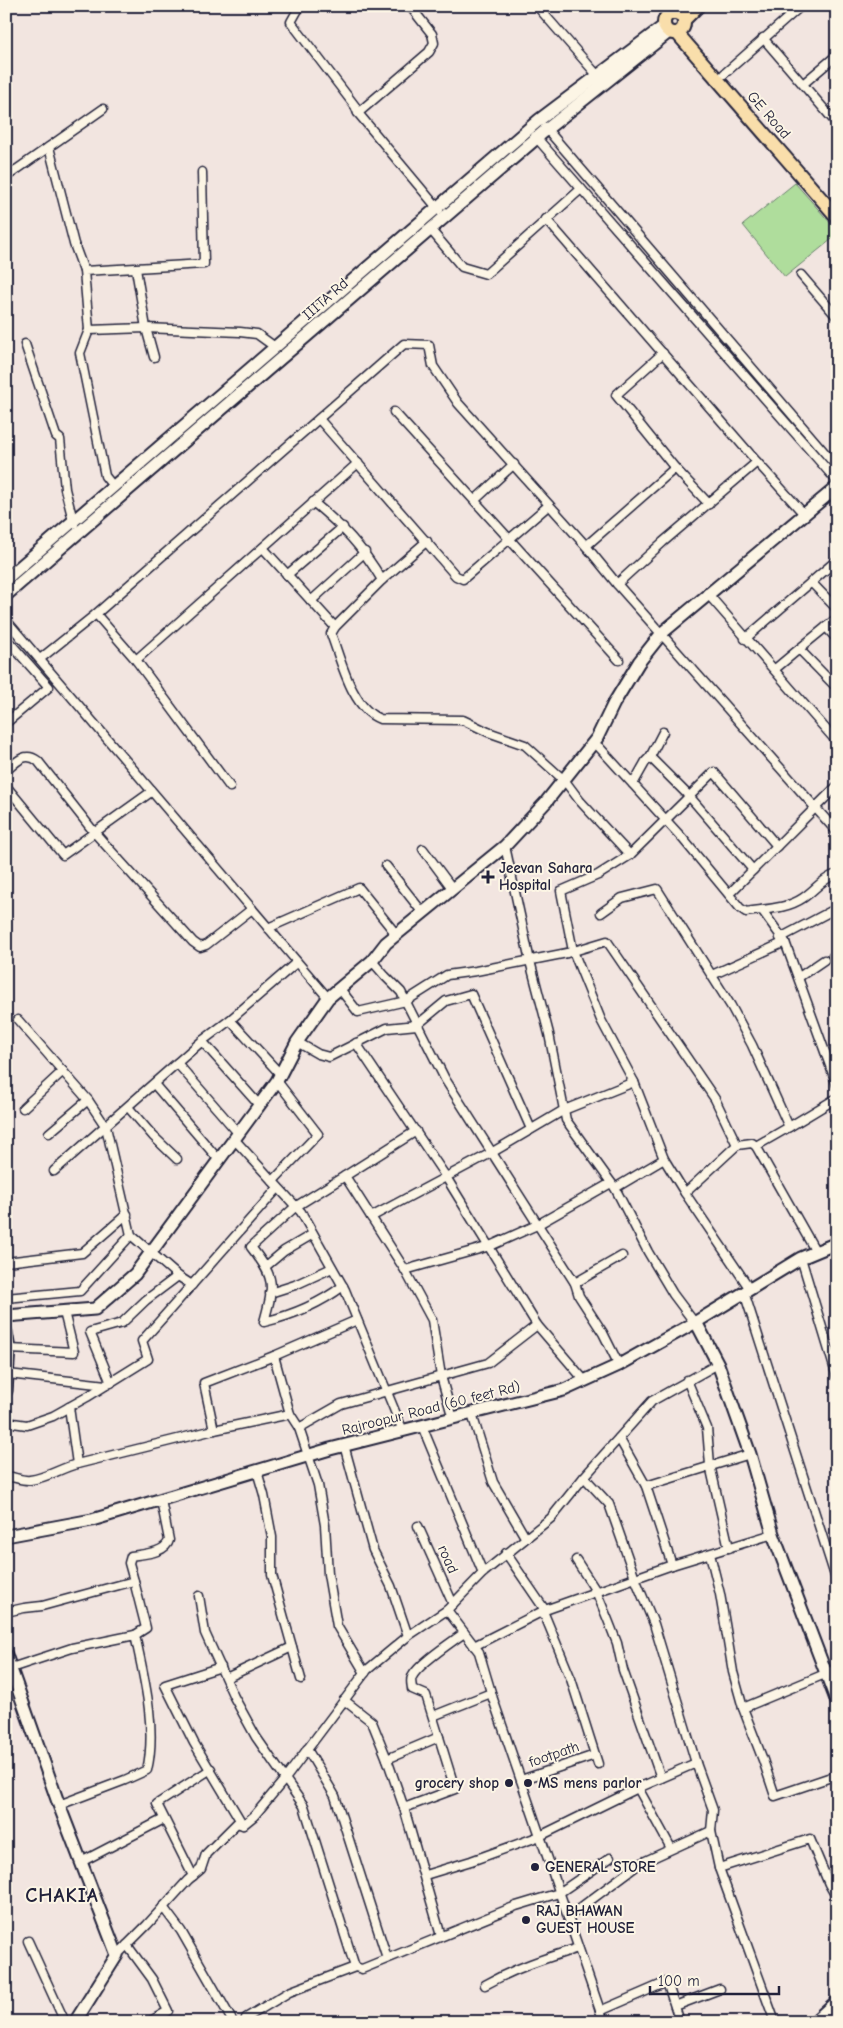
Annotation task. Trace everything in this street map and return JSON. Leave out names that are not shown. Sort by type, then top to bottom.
[{"type":"main road","name":"IIITA Rd","points":[[677,23],[698,6]]},
{"type":"main road","name":"GE Road","points":[[677,23],[724,74],[823,195],[837,217]]},
{"type":"main road","name":"GE Road","points":[[677,23],[823,195],[837,204]]},
{"type":"street","points":[[300,6],[291,22],[355,106],[358,113],[441,212]]},
{"type":"street","points":[[358,113],[429,52],[434,43],[432,34],[410,6]]},
{"type":"street","points":[[537,6],[598,76]]},
{"type":"street","points":[[724,74],[801,6]]},
{"type":"street","name":"IIITA Rd","points":[[6,595],[430,230],[441,212],[539,120],[598,76],[677,23]]},
{"type":"street","name":"IIITA Rd","points":[[6,579],[275,347],[441,212],[547,130],[677,23]]},
{"type":"street","points":[[763,38],[837,124]]},
{"type":"street","points":[[803,84],[837,55]]},
{"type":"street","points":[[6,177],[103,109]]},
{"type":"street","points":[[539,120],[837,467]]},
{"type":"street","points":[[529,129],[837,480]]},
{"type":"street","points":[[49,147],[74,244],[84,271],[89,330],[80,353],[105,476],[113,486]]},
{"type":"street","points":[[84,271],[204,264],[202,172]]},
{"type":"street","points":[[430,230],[462,267],[486,274],[581,188]]},
{"type":"street","points":[[546,219],[804,514]]},
{"type":"street","points":[[136,269],[146,328],[154,358]]},
{"type":"street","points":[[801,274],[837,317]]},
{"type":"street","points":[[89,330],[146,328],[240,332],[257,334],[275,347]]},
{"type":"street","points":[[25,344],[56,436],[60,439],[65,489],[72,522],[80,531]]},
{"type":"street","points":[[40,659],[96,614],[404,344],[429,345],[433,366],[458,403],[514,464],[617,584],[837,832]]},
{"type":"street","points":[[663,353],[616,395],[675,468],[710,504]]},
{"type":"street","points":[[394,412],[619,660]]},
{"type":"street","points":[[319,419],[456,576],[463,579],[549,505]]},
{"type":"street","points":[[143,461],[151,470]]},
{"type":"street","points":[[617,584],[757,462]]},
{"type":"street","points":[[136,660],[358,463]]},
{"type":"street","points":[[475,500],[514,464]]},
{"type":"street","points":[[586,546],[675,468]]},
{"type":"street","points":[[6,1316],[95,1309],[135,1274],[260,1106],[279,1078],[297,1042],[328,998],[372,960],[396,934],[505,846],[565,781],[597,738],[614,703],[639,662],[662,633],[837,487]]},
{"type":"street","points":[[313,502],[343,527],[365,552],[382,580]]},
{"type":"street","points":[[287,575],[343,527]]},
{"type":"street","points":[[427,541],[382,580],[334,628],[331,634],[354,695],[372,716],[380,719],[463,720],[488,732],[525,745],[565,781],[580,801],[630,855]]},
{"type":"street","points":[[263,548],[334,628]]},
{"type":"street","points":[[311,601],[365,552]]},
{"type":"street","points":[[745,639],[837,560]]},
{"type":"street","points":[[811,582],[837,609]]},
{"type":"street","points":[[707,594],[837,742]]},
{"type":"street","points":[[96,614],[136,660],[230,787]]},
{"type":"street","points":[[774,669],[837,618]]},
{"type":"street","points":[[6,620],[328,998]]},
{"type":"street","points":[[826,627],[837,639]]},
{"type":"street","points":[[6,646],[10,643],[49,687],[6,723]]},
{"type":"street","points":[[799,649],[837,688]]},
{"type":"street","points":[[633,784],[646,761],[650,758],[663,732]]},
{"type":"street","points":[[599,747],[666,820],[740,908],[746,912],[787,906],[802,899],[823,879],[834,875],[837,878]]},
{"type":"street","points":[[6,771],[21,758],[33,757],[94,832],[193,942],[200,947],[206,945],[252,909]]},
{"type":"street","points":[[650,758],[689,796],[753,870]]},
{"type":"street","points":[[778,846],[714,772],[630,855],[598,875],[561,892],[573,951],[601,1020],[634,1082],[664,1159],[747,1290],[837,1582]]},
{"type":"street","points":[[6,786],[63,855],[151,792]]},
{"type":"street","points":[[729,894],[837,786]]},
{"type":"street","points":[[505,846],[530,961],[549,1034],[566,1120],[613,1186],[648,1252],[674,1294],[695,1322],[718,1364],[750,1454],[773,1534],[831,1672],[837,1702]]},
{"type":"street","points":[[423,849],[452,888]]},
{"type":"street","points":[[386,866],[423,913]]},
{"type":"street","points":[[268,928],[359,888],[396,934]]},
{"type":"street","points":[[601,913],[622,898],[657,888],[712,975],[752,1045],[788,1127]]},
{"type":"street","points":[[712,975],[782,940],[837,908]]},
{"type":"street","points":[[762,910],[782,940],[799,977],[837,1085]]},
{"type":"street","points":[[340,989],[358,1012],[406,1001],[447,975],[530,961],[607,941],[715,1099],[737,1144]]},
{"type":"street","points":[[837,954],[833,956],[837,969]]},
{"type":"street","points":[[372,960],[401,992],[446,1079],[575,1283],[578,1296],[603,1333],[619,1364]]},
{"type":"street","points":[[799,977],[824,960]]},
{"type":"street","points":[[54,1171],[202,1041],[230,1020],[297,962]]},
{"type":"street","points":[[297,1042],[318,1054],[329,1057],[387,1028],[417,1025],[446,1001],[471,994],[531,1129]]},
{"type":"street","points":[[18,1020],[88,1100],[106,1127],[131,1235],[152,1251],[178,1276],[192,1285]]},
{"type":"street","points":[[6,1422],[27,1425],[53,1416],[148,1359],[142,1341],[192,1285],[318,1134],[279,1078],[230,1020]]},
{"type":"street","points":[[202,1041],[260,1106]]},
{"type":"street","points":[[356,1043],[416,1131],[490,1246],[517,1295],[537,1325],[585,1382]]},
{"type":"street","points":[[177,1063],[295,1207],[313,1234],[343,1286],[403,1431]]},
{"type":"street","points":[[23,1108],[63,1071]]},
{"type":"street","points":[[371,1217],[492,1153],[564,1110],[634,1082]]},
{"type":"street","points":[[154,1084],[219,1160]]},
{"type":"street","points":[[756,1146],[837,1098]]},
{"type":"street","points":[[48,1133],[88,1100]]},
{"type":"street","points":[[128,1107],[176,1159]]},
{"type":"street","points":[[343,1286],[329,1297],[296,1314],[264,1322],[271,1280],[265,1267],[251,1248],[295,1207],[416,1131]]},
{"type":"street","points":[[685,1194],[737,1144],[752,1143],[756,1146],[816,1252]]},
{"type":"street","points":[[405,1270],[490,1246],[537,1225],[664,1159]]},
{"type":"street","points":[[345,1176],[405,1270],[432,1320],[441,1376],[453,1419]]},
{"type":"street","points":[[6,1262],[82,1253],[127,1214]]},
{"type":"street","points":[[265,1267],[284,1251],[313,1234]]},
{"type":"street","points":[[6,1298],[80,1291],[131,1235]]},
{"type":"street","name":"Rajroopur Road (60 feet Rd)","points":[[6,1536],[92,1520],[308,1455],[564,1390],[585,1382],[695,1322],[801,1258],[837,1243]]},
{"type":"street","points":[[575,1283],[622,1256]]},
{"type":"street","points":[[801,1258],[837,1377]]},
{"type":"street","points":[[270,1293],[295,1285],[332,1268]]},
{"type":"street","points":[[108,1384],[90,1332],[122,1323],[146,1300],[178,1276]]},
{"type":"street","points":[[8,1349],[74,1352],[64,1312]]},
{"type":"street","points":[[214,1430],[204,1383],[274,1356],[357,1320]]},
{"type":"street","points":[[299,1428],[341,1404],[488,1363],[537,1325]]},
{"type":"street","points":[[6,1332],[8,1349],[6,1391]]},
{"type":"street","points":[[274,1356],[290,1414],[299,1428],[318,1485],[325,1526],[328,1574],[338,1626],[364,1673]]},
{"type":"street","points":[[243,1825],[254,1816],[285,1779],[364,1673],[408,1636],[450,1607],[483,1573],[551,1518],[584,1477],[652,1401],[718,1364]]},
{"type":"street","points":[[8,1374],[108,1384]]},
{"type":"street","points":[[687,1380],[707,1428],[710,1465],[729,1548]]},
{"type":"street","points":[[69,1407],[77,1464]]},
{"type":"street","points":[[6,1476],[29,1480],[54,1473],[64,1467],[214,1430],[290,1414]]},
{"type":"street","points":[[472,1414],[493,1482],[525,1538]]},
{"type":"street","points":[[422,1426],[483,1573]]},
{"type":"street","points":[[619,1438],[646,1486],[672,1565]]},
{"type":"street","points":[[344,1446],[373,1550],[391,1586],[408,1636]]},
{"type":"street","points":[[646,1486],[750,1454]]},
{"type":"street","points":[[257,1471],[264,1495],[272,1537],[272,1575],[301,1679]]},
{"type":"street","points":[[584,1477],[609,1504],[666,1659],[696,1763],[713,1810],[710,1831],[719,1868],[775,2022]]},
{"type":"street","points":[[11,1668],[72,1648],[135,1635],[146,1628],[129,1563],[131,1556],[163,1549],[168,1544],[170,1540],[161,1500]]},
{"type":"street","name":"road","points":[[418,1526],[450,1607],[464,1633],[479,1652],[491,1693],[604,2022]]},
{"type":"street","points":[[474,1646],[544,1611],[596,1591],[773,1534]]},
{"type":"street","points":[[506,1553],[544,1611],[571,1679],[598,1764]]},
{"type":"street","points":[[710,1554],[720,1594],[733,1672],[743,1708],[775,1796],[837,1775]]},
{"type":"street","points":[[576,1560],[596,1591],[617,1643],[623,1670],[661,1778]]},
{"type":"street","points":[[6,1612],[42,1606],[134,1581]]},
{"type":"street","points":[[199,1596],[205,1634],[234,1697],[256,1737],[304,1806],[355,1967]]},
{"type":"street","points":[[404,1808],[455,1789],[426,1695],[412,1689],[412,1676],[464,1633]]},
{"type":"street","points":[[59,1805],[147,1770],[150,1755],[147,1695],[135,1635]]},
{"type":"street","points":[[226,1678],[292,1647]]},
{"type":"street","points":[[6,1655],[59,1805],[117,1955]]},
{"type":"street","points":[[221,1667],[165,1686],[194,1742],[243,1825]]},
{"type":"street","points":[[743,1708],[831,1672]]},
{"type":"street","points":[[432,1716],[491,1693]]},
{"type":"street","points":[[344,1700],[372,1722],[404,1808],[425,1875],[441,1936]]},
{"type":"street","points":[[387,1759],[439,1737]]},
{"type":"street","points":[[307,1749],[335,1796],[387,1958]]},
{"type":"street","name":"footpath","points":[[521,1780],[595,1755]]},
{"type":"street","points":[[425,1875],[471,1861],[540,1836],[638,1788],[696,1763]]},
{"type":"street","points":[[193,1876],[157,1804],[211,1769]]},
{"type":"street","points":[[638,1788],[671,1848]]},
{"type":"street","points":[[81,1862],[164,1819]]},
{"type":"street","points":[[74,2022],[117,1955],[201,1869],[206,1854],[237,1823],[243,1825]]},
{"type":"street","points":[[568,1917],[639,1864],[710,1831]]},
{"type":"street","points":[[719,1868],[810,1839],[837,1898]]},
{"type":"street","points":[[245,2020],[289,1992],[355,1967],[362,1969],[516,1906],[560,1893],[610,1858]]},
{"type":"street","points":[[163,1907],[181,1931],[232,2022]]},
{"type":"street","points":[[28,1941],[65,2022]]},
{"type":"street","points":[[127,1945],[152,1979],[168,2011],[149,2022]]},
{"type":"street","points":[[485,1984],[529,1964],[578,1948]]},
{"type":"street","points":[[600,2010],[666,1982],[680,2022]]},
{"type":"street","points":[[675,2006],[720,1989]]},
{"type":"street","points":[[814,2022],[837,2000]]},
{"type":"street","points":[[827,2022],[837,2013]]},
{"type":"green space","points":[[795,183],[834,227],[837,235],[785,277],[743,225]]},
{"type":"place","name":"Jeevan Sahara Hospital","points":[[488,877]]},
{"type":"place","name":"grocery shop","points":[[509,1783]]},
{"type":"place","name":"MS mens parlor","points":[[528,1783]]},
{"type":"place","name":"GENERAL STORE","points":[[535,1867]]},
{"type":"place","name":"RAJ BHAWAN GUEST HOUSE","points":[[526,1920]]},
{"type":"district","name":"CHAKIA","points":[[62,1895]]}]
